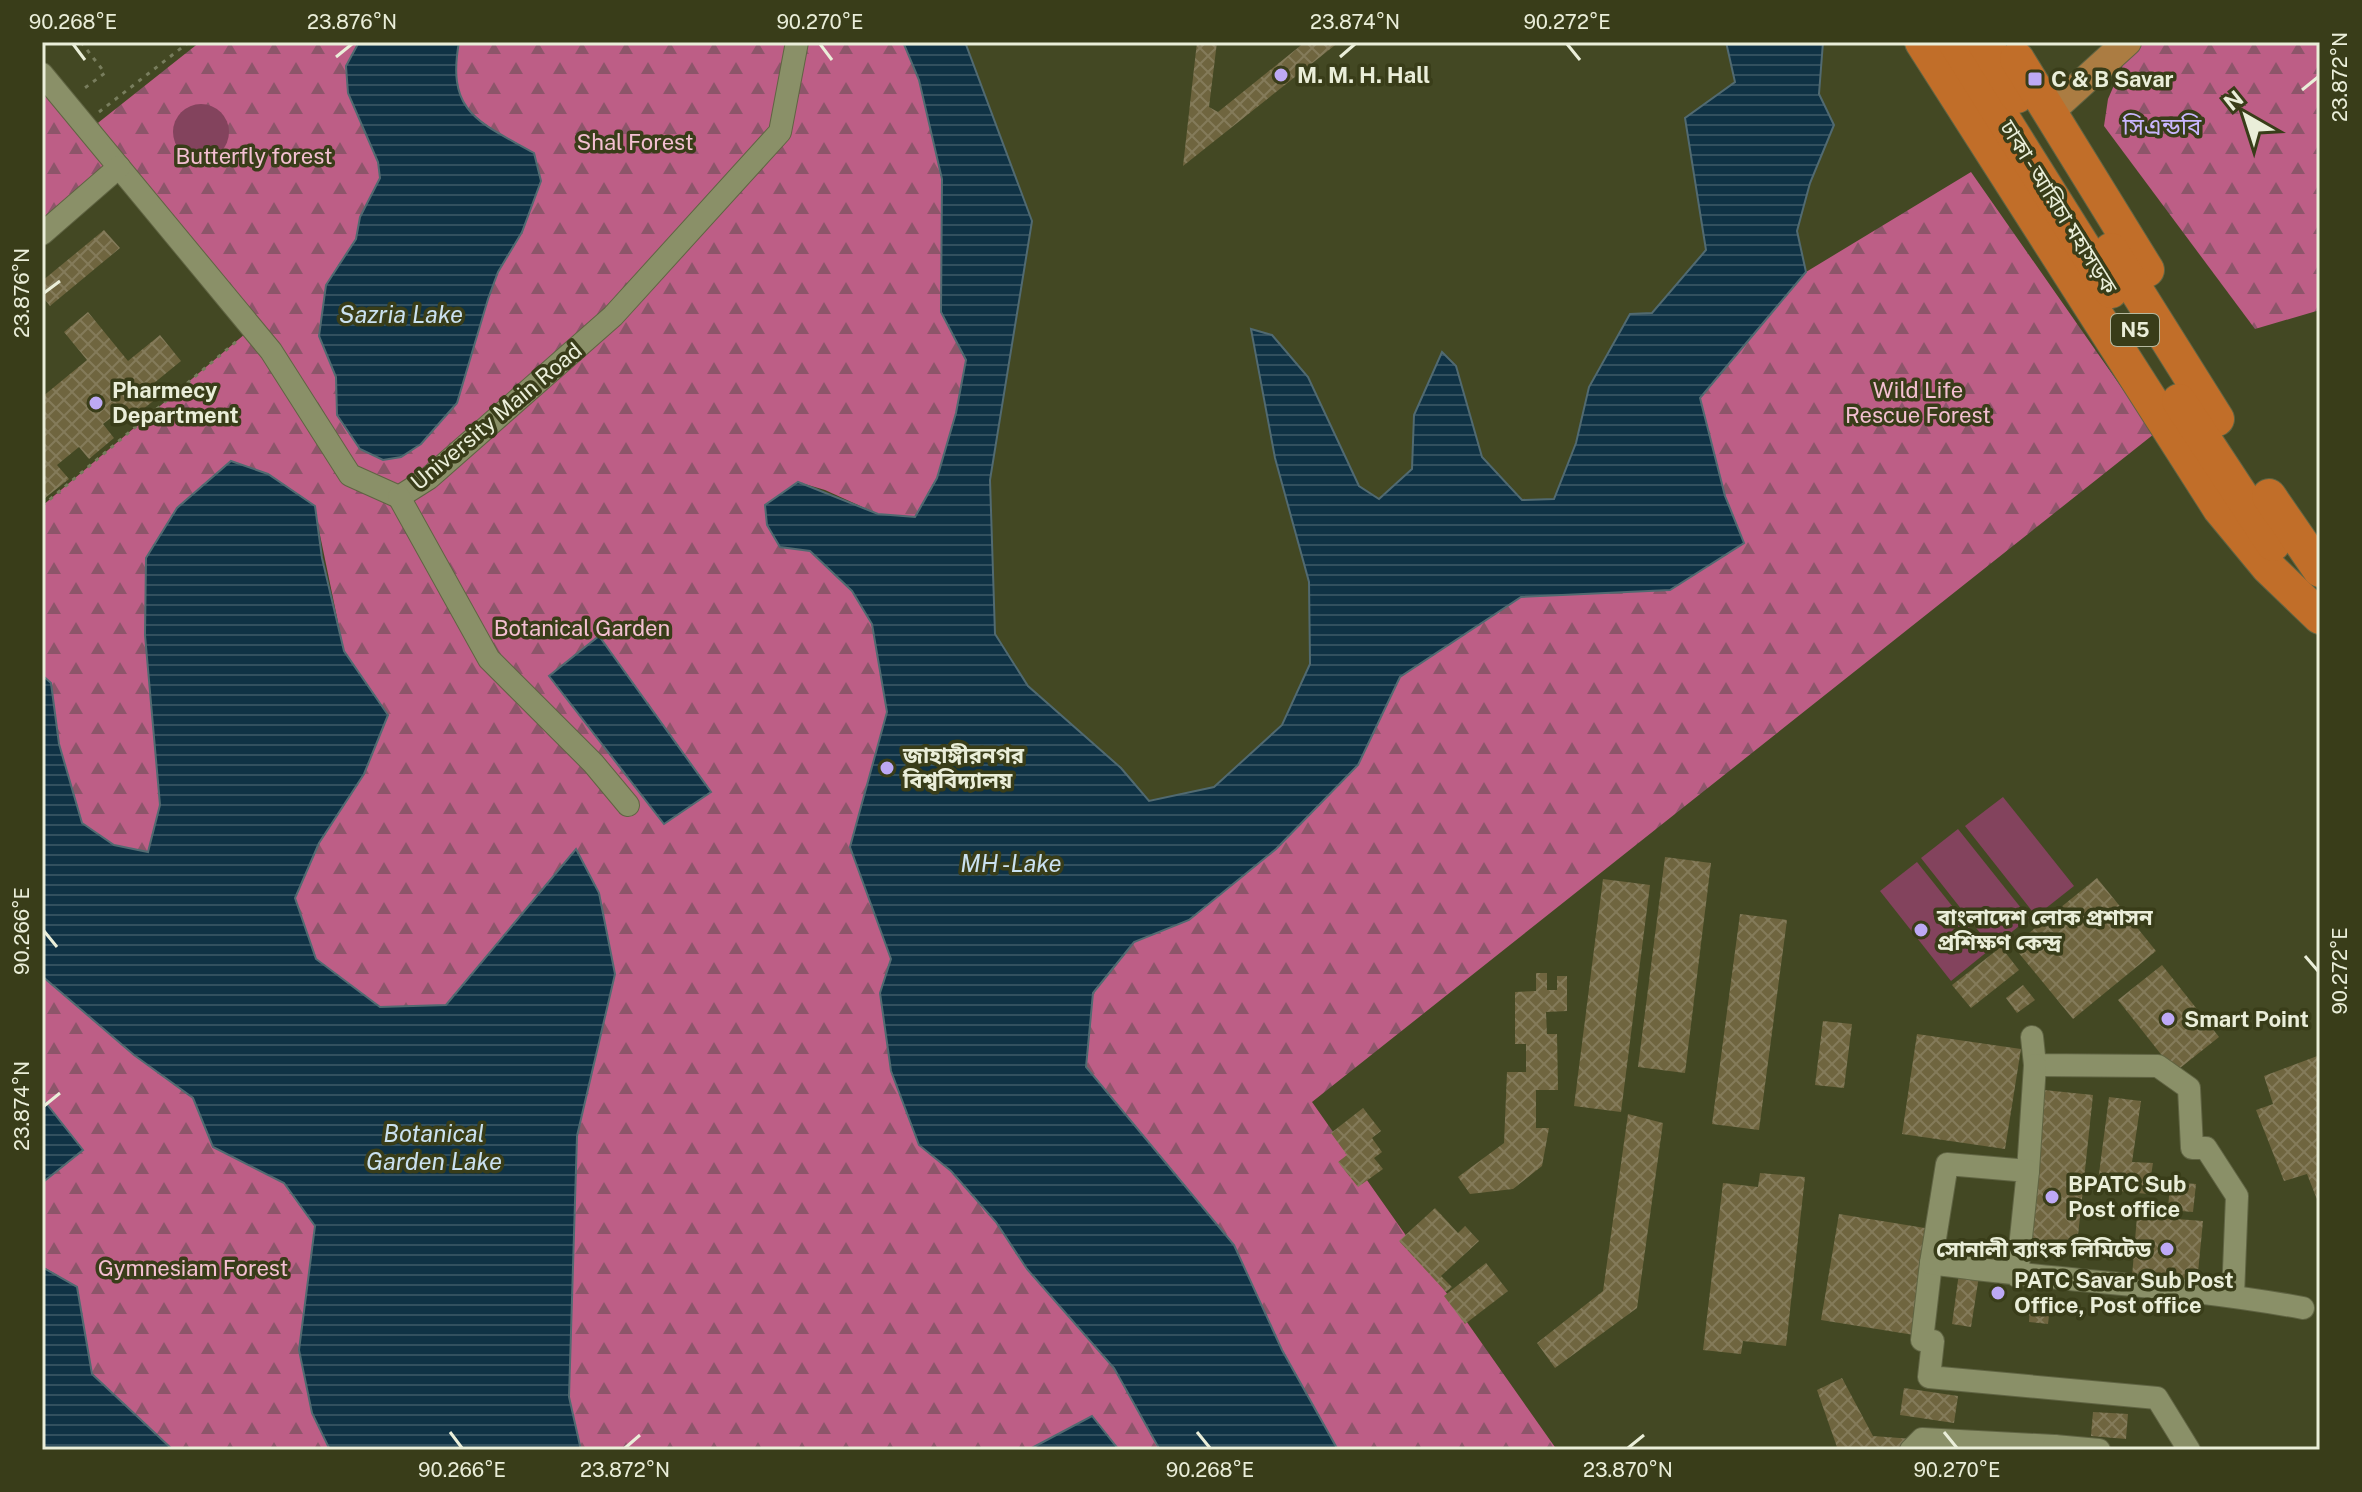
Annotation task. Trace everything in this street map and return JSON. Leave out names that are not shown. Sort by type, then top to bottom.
[{"type":"highway","points":[[1922,42],[2220,509],[2268,567],[2320,616]]},
{"type":"highway","name":"ঢাকা - আরিচা মহাসড়ক","points":[[1955,42],[2183,406],[2320,616]]},
{"type":"highway","name":"ঢাকা - আরিচা মহাসড়ক","points":[[1984,42],[2221,425],[2320,570]]},
{"type":"highway","points":[[2006,42],[2187,338],[2221,425]]},
{"type":"main road","points":[[2050,112],[2127,42]]},
{"type":"street","name":"University Main Road","points":[[42,74],[271,351],[350,475],[399,497],[429,478],[613,316],[780,132],[797,42]]},
{"type":"street","points":[[42,234],[119,167]]},
{"type":"street","points":[[399,497],[489,659],[553,721],[628,805]]},
{"type":"street","points":[[2017,1276],[2035,1065],[2032,1037]]},
{"type":"street","points":[[2035,1065],[2158,1066],[2189,1088],[2192,1148],[2206,1148],[2237,1196],[2233,1295]]},
{"type":"street","points":[[2028,1171],[1947,1164],[1922,1340],[1933,1341],[1929,1377],[2157,1398],[2189,1450]]},
{"type":"street","points":[[1931,1263],[2017,1276],[2233,1295],[2303,1308]]},
{"type":"street","points":[[1911,1450],[1922,1439],[2099,1450]]},
{"type":"path","points":[[65,102],[105,73],[81,42]]},
{"type":"path","points":[[83,124],[189,42]]},
{"type":"path","points":[[42,506],[252,329]]},
{"type":"green space","name":"Botanical Garden","points":[[200,42],[359,42],[346,66],[348,93],[378,162],[380,178],[360,217],[356,239],[343,259],[319,336],[336,377],[339,405],[421,444],[457,403],[498,272],[522,232],[502,135],[467,107],[457,86],[459,42],[903,42],[919,80],[943,185],[941,312],[966,360],[956,413],[935,485],[915,517],[878,514],[825,490],[798,482],[780,547],[810,551],[852,591],[872,624],[887,712],[851,847],[891,959],[880,993],[891,1071],[919,1144],[951,1171],[996,1222],[1027,1269],[1114,1368],[1160,1450],[1119,1450],[1092,1417],[1028,1450],[581,1450],[569,1397],[577,1136],[615,974],[599,893],[576,850],[446,1005],[380,1008],[316,959],[295,898],[319,843],[364,774],[388,715],[344,651],[314,506],[254,469],[231,461],[177,508],[145,635],[160,805],[148,852],[114,846],[82,823],[59,744],[51,684],[42,675],[42,506],[252,328],[119,167],[42,234],[42,74],[89,130]]},
{"type":"green space","points":[[2133,42],[2320,42],[2320,310],[2255,329],[2104,126],[2108,99]]},
{"type":"green space","name":"Wild Life Rescue Forest","points":[[1971,172],[2154,434],[1312,1102],[1557,1450],[1338,1450],[1282,1350],[1234,1245],[1085,1067],[1093,993],[1134,942],[1189,920],[1276,849],[1358,765],[1400,677],[1521,597],[1669,590],[1744,543],[1725,496],[1700,398],[1806,272]]},
{"type":"green space","name":"Gymnesiam Forest","points":[[42,976],[134,1055],[193,1098],[213,1147],[284,1183],[315,1226],[299,1350],[312,1413],[330,1450],[172,1450],[92,1374],[77,1287],[42,1266]]},
{"type":"shaded area","points":[[201,104],[221,112],[229,132],[221,152],[201,160],[181,152],[173,132],[181,112]]},
{"type":"shaded area","points":[[2003,797],[2074,886],[2036,916],[1965,826]]},
{"type":"shaded area","points":[[1958,829],[2029,918],[1992,948],[1921,858]]},
{"type":"shaded area","points":[[1917,862],[1988,951],[1951,981],[1880,891]]},
{"type":"water","name":"Sazria Lake","points":[[359,42],[459,42],[456,66],[463,100],[483,123],[534,153],[541,181],[522,232],[498,272],[457,403],[421,444],[401,457],[383,460],[360,449],[337,415],[336,377],[319,336],[326,285],[356,239],[360,217],[380,178],[378,162],[348,93],[346,66]]},
{"type":"water","name":"MH -Lake","points":[[903,42],[965,42],[1032,221],[990,480],[995,634],[1028,686],[1121,768],[1149,801],[1214,787],[1282,725],[1310,664],[1309,582],[1275,458],[1251,329],[1272,335],[1308,377],[1359,486],[1379,499],[1412,469],[1414,415],[1442,352],[1456,366],[1482,457],[1522,500],[1554,499],[1576,443],[1589,387],[1630,314],[1652,313],[1706,250],[1685,118],[1735,82],[1726,42],[1823,42],[1819,94],[1834,125],[1810,183],[1797,231],[1806,272],[1700,398],[1725,496],[1744,543],[1670,590],[1521,597],[1400,677],[1358,765],[1276,849],[1189,920],[1134,942],[1093,993],[1086,1067],[1234,1245],[1282,1350],[1338,1450],[1160,1450],[1114,1368],[1027,1269],[996,1222],[951,1171],[919,1145],[891,1071],[880,993],[891,959],[850,847],[887,712],[872,624],[852,591],[810,551],[780,547],[767,525],[765,505],[798,482],[878,514],[915,517],[937,478],[956,413],[966,360],[941,312],[942,179],[919,80]]},
{"type":"water","name":"Botanical Garden Lake","points":[[231,461],[268,474],[315,506],[322,558],[344,651],[388,715],[364,774],[319,843],[295,898],[316,959],[380,1007],[446,1005],[576,849],[599,893],[615,974],[577,1136],[569,1397],[581,1450],[330,1450],[312,1413],[299,1350],[315,1226],[284,1183],[213,1147],[193,1098],[134,1055],[42,976],[42,675],[51,683],[59,744],[82,823],[114,845],[148,852],[160,805],[145,635],[146,558],[177,508]]},
{"type":"water","points":[[599,636],[711,792],[664,824],[549,676]]},
{"type":"water","points":[[42,1098],[83,1150],[42,1183]]},
{"type":"water","points":[[42,1267],[77,1287],[92,1374],[173,1450],[42,1450]]},
{"type":"water","points":[[1092,1416],[1119,1450],[1028,1450]]},
{"type":"building","name":"M. M. H. Hall","points":[[1197,42],[1217,42],[1209,107],[1218,112],[1305,42],[1339,42],[1183,166]]},
{"type":"building","points":[[104,230],[120,248],[50,306],[42,296],[42,281]]},
{"type":"building","name":"Pharmecy Department","points":[[88,312],[128,361],[160,335],[181,361],[148,388],[157,398],[132,418],[124,408],[103,424],[114,438],[89,459],[79,447],[57,465],[69,479],[45,498],[42,494],[42,397],[87,360],[64,332]]},
{"type":"building","points":[[1665,857],[1711,863],[1685,1073],[1638,1067]]},
{"type":"building","points":[[2097,878],[2156,951],[2073,1019],[2013,946]]},
{"type":"building","points":[[1603,879],[1650,885],[1621,1112],[1574,1106]]},
{"type":"building","points":[[1740,914],[1787,920],[1759,1130],[1712,1124]]},
{"type":"building","points":[[2001,947],[2019,970],[1971,1008],[1952,985]]},
{"type":"building","name":"Smart Point","points":[[2162,965],[2219,1037],[2175,1072],[2118,1000]]},
{"type":"building","points":[[1536,973],[1547,973],[1547,990],[1557,990],[1557,976],[1567,976],[1567,1011],[1546,1012],[1547,1034],[1557,1034],[1558,1090],[1536,1090],[1536,1128],[1549,1128],[1542,1166],[1513,1189],[1470,1194],[1458,1177],[1504,1143],[1507,1072],[1526,1072],[1526,1044],[1515,1044],[1515,992],[1536,991]]},
{"type":"building","points":[[2023,985],[2035,1000],[2017,1013],[2006,998]]},
{"type":"building","points":[[1823,1021],[1852,1024],[1844,1088],[1815,1085]]},
{"type":"building","points":[[1917,1034],[2021,1049],[2005,1149],[1902,1134]]},
{"type":"building","points":[[2320,1055],[2320,1207],[2307,1174],[2284,1181],[2256,1110],[2273,1104],[2264,1076]]},
{"type":"building","points":[[2044,1090],[2093,1095],[2077,1245],[2029,1240]]},
{"type":"building","points":[[2109,1097],[2141,1101],[2132,1162],[2153,1163],[2148,1194],[2097,1189]]},
{"type":"building","points":[[1363,1108],[1381,1131],[1372,1138],[1382,1152],[1374,1158],[1383,1169],[1358,1187],[1338,1162],[1347,1155],[1331,1133]]},
{"type":"building","points":[[1628,1114],[1663,1123],[1637,1308],[1555,1368],[1537,1343],[1603,1291]]},
{"type":"building","points":[[1760,1173],[1805,1177],[1786,1346],[1743,1341],[1741,1354],[1703,1350],[1723,1183],[1758,1187]]},
{"type":"building","points":[[2170,1182],[2196,1184],[2193,1212],[2168,1210]]},
{"type":"building","points":[[1435,1208],[1458,1233],[1465,1226],[1479,1241],[1441,1276],[1452,1287],[1446,1292],[1399,1241]]},
{"type":"building","points":[[1839,1214],[1931,1229],[1914,1335],[1821,1320]]},
{"type":"building","name":"সোনালী ব্যাংক লিমিটেড","points":[[2137,1216],[2203,1221],[2197,1283],[2132,1277]]},
{"type":"building","points":[[1486,1263],[1508,1291],[1465,1324],[1444,1296]]},
{"type":"building","points":[[1959,1273],[1979,1276],[1971,1327],[1952,1324]]},
{"type":"building","points":[[2030,1306],[2050,1307],[2048,1324],[2029,1322]]},
{"type":"building","points":[[1842,1378],[1873,1436],[1913,1439],[1911,1450],[1838,1450],[1817,1390]]},
{"type":"building","points":[[1904,1388],[1958,1396],[1954,1423],[1900,1415]]},
{"type":"building","points":[[2093,1412],[2128,1414],[2126,1439],[2091,1436]]},
{"type":"place","name":"M. M. H. Hall","points":[[1281,75]]},
{"type":"place","name":"C & B Savar","points":[[2035,79]]},
{"type":"place","name":"Pharmecy Department","points":[[96,403]]},
{"type":"place","name":"জাহাঙ্গীরনগর বিশ্ববিদ্যালয়","points":[[887,768]]},
{"type":"place","name":"বাংলাদেশ লোক প্রশাসন প্রশিক্ষণ কেন্দ্র","points":[[1921,930]]},
{"type":"place","name":"Smart Point","points":[[2168,1019]]},
{"type":"place","name":"BPATC Sub Post office","points":[[2052,1197]]},
{"type":"place","name":"সোনালী ব্যাংক লিমিটেড","points":[[2167,1249]]},
{"type":"place","name":"PATC Savar Sub Post Office, Post office","points":[[1998,1293]]},
{"type":"district","name":"সিএন্ডবি","points":[[2162,127]]},
{"type":"park label","name":"Shal Forest","points":[[635,142]]},
{"type":"park label","name":"Butterfly forest","points":[[254,156]]}]
